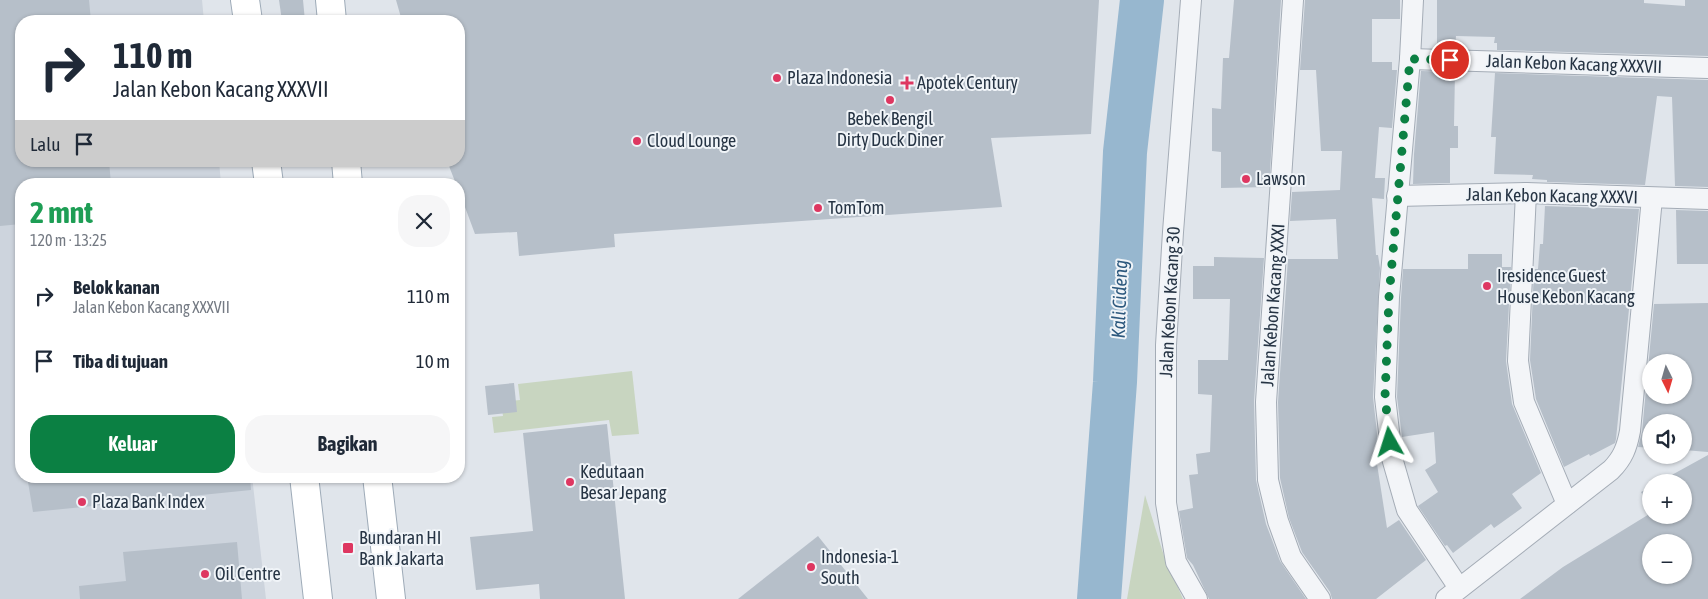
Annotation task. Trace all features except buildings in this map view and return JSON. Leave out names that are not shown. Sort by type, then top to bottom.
[{"type":"main road","points":[[245,0],[247,15]]},
{"type":"main road","points":[[330,0],[331,15]]},
{"type":"main road","points":[[305,483],[318,599]]},
{"type":"main road","points":[[378,483],[391,599]]},
{"type":"street","name":"Jalan Kebon Kacang 30","points":[[1191,0],[1166,345],[1166,503],[1176,562],[1197,599]]},
{"type":"street","name":"Jalan Kebon Kacang XXXI","points":[[1294,0],[1266,402],[1268,480],[1278,521],[1291,557],[1320,599]]},
{"type":"street","points":[[1413,0],[1410,59],[1389,297],[1385,397],[1392,458],[1407,510],[1452,593],[1611,470],[1621,460],[1627,446],[1630,431],[1652,198]]},
{"type":"street","name":"Jalan Kebon Kacang XXXVII","points":[[1410,59],[1708,68]]},
{"type":"street","points":[[1526,193],[1518,361],[1520,381],[1524,402],[1566,504]]},
{"type":"street","name":"Jalan Kebon Kacang XXXVI","points":[[1397,196],[1526,193],[1708,199]]},
{"type":"shaded area","points":[[0,0],[202,0],[203,15],[15,15],[15,167],[220,167],[220,178],[15,178],[15,483],[253,483],[266,599],[0,599]]},
{"type":"green space","points":[[632,371],[639,434],[612,436],[609,420],[494,433],[492,417],[503,416],[501,402],[520,400],[518,384]]},
{"type":"green space","points":[[1145,495],[1164,556],[1183,599],[1127,599]]},
{"type":"waterway","name":"Kali Cideng","points":[[1099,599],[1115,382],[1125,152],[1142,0]]},
{"type":"place","name":"Plaza Indonesia","points":[[777,78]]},
{"type":"place","name":"Apotek Century","points":[[907,83]]},
{"type":"place","name":"Bebek Bengil Dirty Duck Diner","points":[[890,100]]},
{"type":"place","name":"Cloud Lounge","points":[[637,141]]},
{"type":"place","name":"Lawson","points":[[1246,179]]},
{"type":"place","name":"TomTom","points":[[818,208]]},
{"type":"place","name":"Iresidence Guest House Kebon Kacang","points":[[1487,286]]},
{"type":"place","name":"Kedutaan Besar Jepang","points":[[570,482]]},
{"type":"place","name":"Plaza Bank Index","points":[[82,502]]},
{"type":"place","name":"Bundaran HI Bank Jakarta","points":[[348,548]]},
{"type":"place","name":"Indonesia-1 South","points":[[811,567]]},
{"type":"place","name":"Oil Centre","points":[[205,574]]},
{"type":"route","points":[[1390,442],[1385,397],[1389,297],[1410,59],[1450,60]]}]
